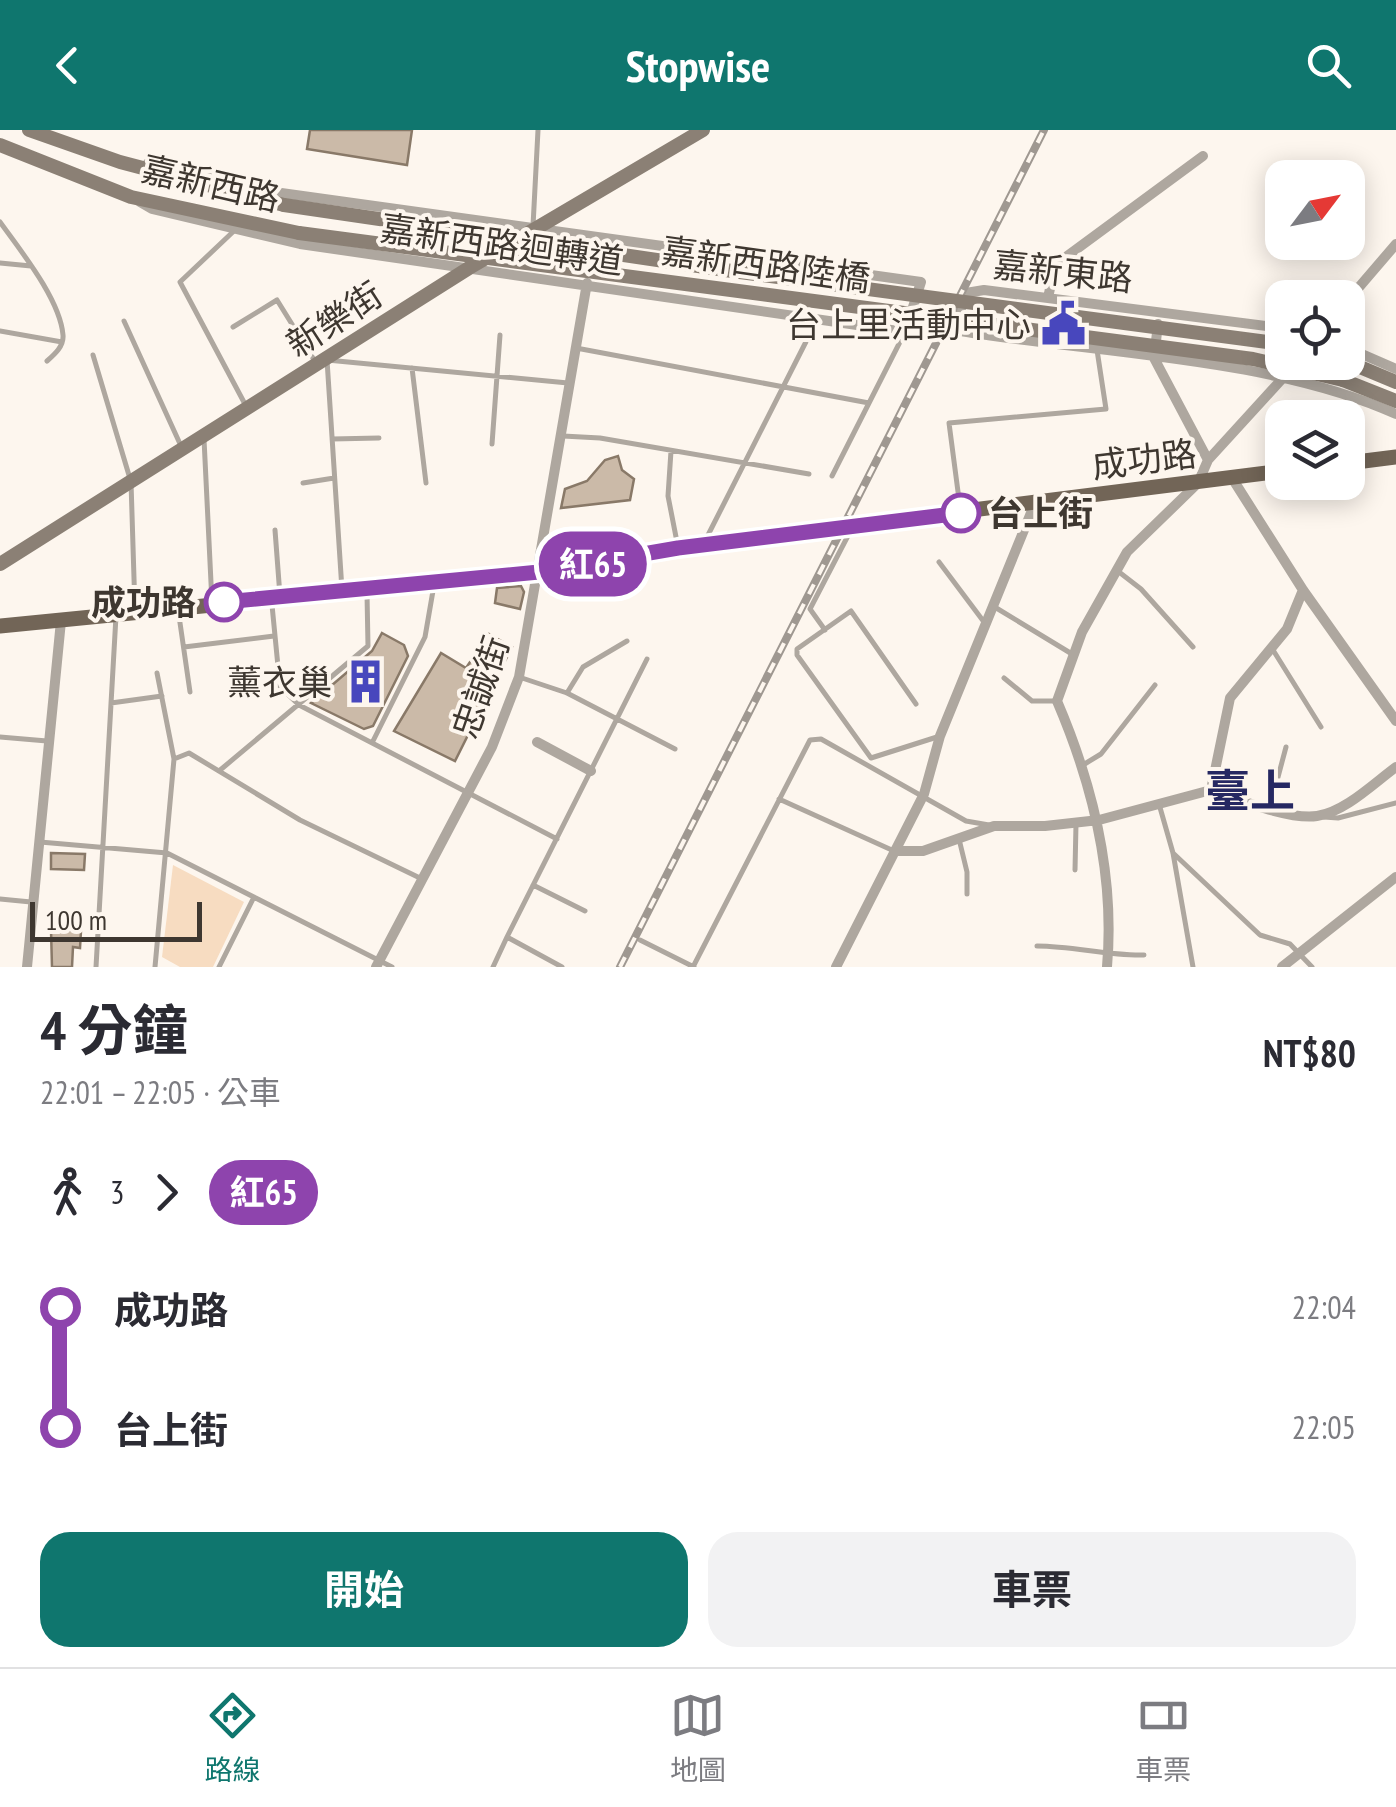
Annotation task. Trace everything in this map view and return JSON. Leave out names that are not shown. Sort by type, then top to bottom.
[{"type":"main road","points":[[1365,461],[1396,457]]},
{"type":"main road","name":"成功路","points":[[0,626],[539,572],[704,544],[1265,474]]},
{"type":"street","name":"嘉新西路","points":[[29,130],[120,162],[284,206]]},
{"type":"street","name":"新樂街","points":[[0,564],[469,268],[703,130]]},
{"type":"street","name":"嘉新西路","points":[[0,146],[131,196],[299,233]]},
{"type":"street","points":[[1048,298],[1055,265],[1203,156]]},
{"type":"street","points":[[120,162],[135,160],[274,192],[533,229]]},
{"type":"street","name":"嘉新西路迴轉道","points":[[131,196],[152,209],[346,250],[905,332],[922,282],[533,229]]},
{"type":"street","points":[[346,250],[353,203]]},
{"type":"street","name":"嘉新西路陸橋","points":[[284,206],[752,274],[1265,342]]},
{"type":"street","name":"嘉新西路陸橋","points":[[299,233],[1253,359],[1344,380],[1396,402]]},
{"type":"street","points":[[1365,280],[1396,244]]},
{"type":"street","name":"忠誠街","points":[[378,964],[469,791],[519,677],[588,283]]},
{"type":"street","name":"嘉新東路","points":[[1265,326],[984,290],[966,293],[954,330],[1265,376]]},
{"type":"street","points":[[1160,312],[1154,358],[1208,460]]},
{"type":"street","points":[[1365,356],[1396,370]]},
{"type":"street","points":[[1365,369],[1396,382]]},
{"type":"street","points":[[1108,962],[1098,820],[1083,765],[1056,701],[1082,632],[1127,552],[1198,483],[1208,460],[1281,380]]},
{"type":"street","name":"嘉新東路","points":[[1287,380],[1352,394],[1396,414]]},
{"type":"street","points":[[1232,478],[1303,590],[1396,721]]},
{"type":"street","points":[[836,967],[924,794],[940,736],[1035,504]]},
{"type":"street","points":[[1211,790],[1230,698],[1287,628],[1303,590]]},
{"type":"street","points":[[27,967],[61,621]]},
{"type":"street","points":[[537,742],[591,771]]},
{"type":"street","points":[[894,851],[922,851],[994,826],[1098,820],[1211,790],[1270,808],[1316,816],[1355,796],[1396,767]]},
{"type":"street","points":[[1282,967],[1396,878]]},
{"type":"lane","points":[[533,229],[538,130]]},
{"type":"lane","points":[[0,222],[31,266],[52,306],[62,342]]},
{"type":"lane","points":[[236,229],[180,282],[248,409]]},
{"type":"lane","points":[[0,262],[31,266]]},
{"type":"lane","points":[[234,327],[278,300],[322,362],[332,439],[342,590]]},
{"type":"lane","points":[[704,544],[818,319]]},
{"type":"lane","points":[[124,321],[182,450]]},
{"type":"lane","points":[[0,330],[62,342]]},
{"type":"lane","points":[[832,476],[905,332]]},
{"type":"lane","points":[[492,444],[500,335]]},
{"type":"lane","points":[[47,362],[62,342]]},
{"type":"lane","points":[[576,348],[869,403]]},
{"type":"lane","points":[[961,513],[950,423],[1106,409],[1097,350]]},
{"type":"lane","points":[[92,355],[131,482],[135,610]]},
{"type":"lane","points":[[322,362],[571,384]]},
{"type":"lane","points":[[412,368],[426,483]]},
{"type":"lane","points":[[204,436],[212,603]]},
{"type":"lane","points":[[563,436],[809,474]]},
{"type":"lane","points":[[332,439],[379,438]]},
{"type":"lane","points":[[671,451],[668,496],[678,548]]},
{"type":"lane","points":[[303,483],[334,478]]},
{"type":"lane","points":[[825,630],[810,609],[853,525]]},
{"type":"lane","points":[[275,530],[274,636],[280,687],[299,704],[557,839]]},
{"type":"lane","points":[[938,562],[986,624]]},
{"type":"lane","points":[[1116,570],[1141,589],[1193,647]]},
{"type":"lane","points":[[372,742],[425,637],[435,582]]},
{"type":"lane","points":[[219,771],[368,646],[367,588]]},
{"type":"lane","points":[[178,606],[190,692]]},
{"type":"lane","points":[[993,606],[1074,656]]},
{"type":"lane","points":[[96,967],[116,612]]},
{"type":"lane","points":[[916,704],[851,612],[797,650],[870,758],[940,736]]},
{"type":"lane","points":[[184,647],[274,636]]},
{"type":"lane","points":[[568,693],[583,667],[627,640]]},
{"type":"lane","points":[[1271,648],[1321,727]]},
{"type":"lane","points":[[493,967],[647,659]]},
{"type":"lane","points":[[157,673],[174,759],[156,964],[168,967]]},
{"type":"lane","points":[[519,677],[568,693],[675,748]]},
{"type":"lane","points":[[1004,678],[1032,701],[1056,701]]},
{"type":"lane","points":[[1083,765],[1101,754],[1155,684]]},
{"type":"lane","points":[[111,703],[162,696]]},
{"type":"lane","points":[[0,737],[50,741]]},
{"type":"lane","points":[[640,940],[694,967],[810,740],[820,739],[966,821],[994,826]]},
{"type":"lane","points":[[1270,808],[1286,748]]},
{"type":"lane","points":[[174,759],[189,753],[300,820],[422,879]]},
{"type":"lane","points":[[778,799],[894,851]]},
{"type":"lane","points":[[1316,816],[1338,818],[1396,803]]},
{"type":"lane","points":[[1159,804],[1173,854],[1193,967]]},
{"type":"lane","points":[[1075,870],[1076,824]]},
{"type":"lane","points":[[959,839],[967,872],[967,894]]},
{"type":"lane","points":[[40,842],[166,852],[378,964],[392,967]]},
{"type":"lane","points":[[1173,854],[1260,935],[1283,940],[1302,952],[1312,967]]},
{"type":"lane","points":[[533,885],[586,911]]},
{"type":"lane","points":[[219,967],[254,897]]},
{"type":"lane","points":[[0,900],[34,903]]},
{"type":"lane","points":[[508,937],[562,967]]},
{"type":"lane","points":[[1037,946],[1074,946],[1108,962],[1144,956]]},
{"type":"shaded area","points":[[173,865],[244,902],[213,967],[180,967],[162,957]]},
{"type":"building","points":[[310,130],[412,130],[407,165],[307,149]]},
{"type":"building","points":[[618,456],[622,470],[634,479],[630,500],[561,508],[565,489],[587,481],[605,460]]},
{"type":"building","points":[[521,586],[524,592],[520,609],[495,603],[497,588]]},
{"type":"building","name":"薰衣巢","points":[[382,633],[404,645],[408,656],[373,726],[364,729],[311,703],[372,651]]},
{"type":"building","points":[[489,634],[512,647],[455,761],[394,731],[441,653],[466,668]]},
{"type":"building","points":[[51,853],[85,854],[84,870],[51,869]]},
{"type":"building","points":[[51,930],[81,931],[80,948],[73,947],[72,967],[52,967]]},
{"type":"railway","points":[[620,967],[1044,130]]},
{"type":"bus line","name":"紅65","points":[[224,602],[539,572],[678,548],[961,513]]},
{"type":"place","name":"台上里活動中心","points":[[1064,324]]},
{"type":"place","name":"台上街","points":[[961,513]]},
{"type":"place","name":"成功路","points":[[224,602]]},
{"type":"place","name":"薰衣巢","points":[[365,682]]},
{"type":"district","name":"臺上","points":[[1250,790]]}]
